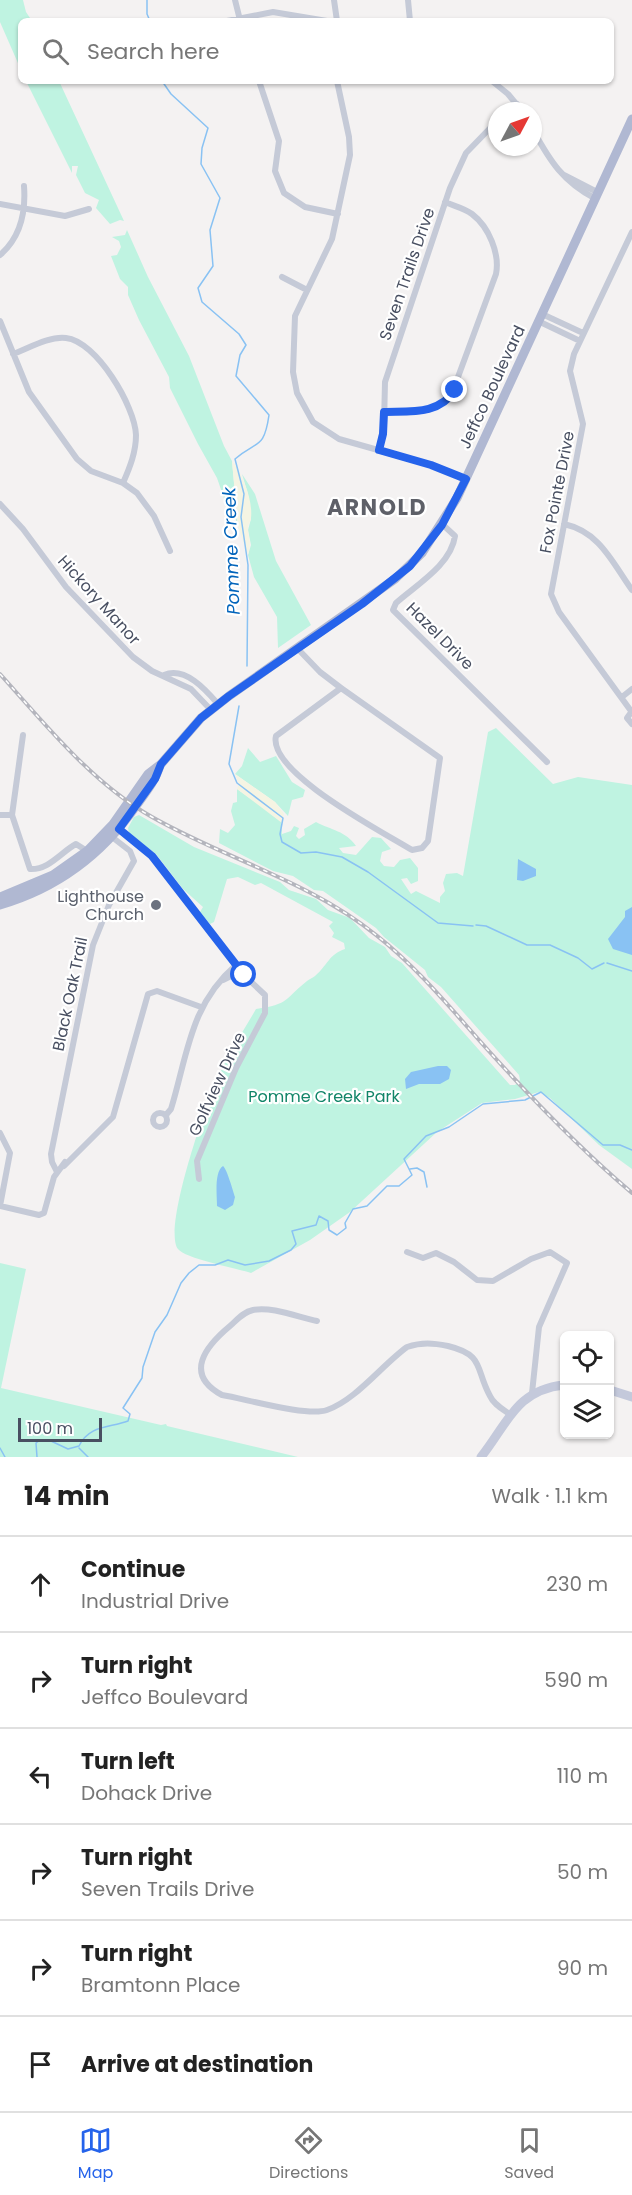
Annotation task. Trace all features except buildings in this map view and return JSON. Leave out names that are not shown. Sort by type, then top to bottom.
[{"type":"main road","name":"Jeffco Boulevard","points":[[0,897],[44,880],[87,851],[113,824],[148,774],[161,764],[180,739],[215,707],[395,579],[422,553],[442,525],[466,479],[632,119]]},
{"type":"main road","name":"Jeffco Boulevard","points":[[0,905],[57,882],[92,857],[119,829],[155,779],[161,764]]},
{"type":"street","points":[[235,0],[240,18]]},
{"type":"street","points":[[334,0],[337,18]]},
{"type":"street","points":[[408,0],[410,18]]},
{"type":"street","points":[[248,18],[273,12],[309,18]]},
{"type":"street","points":[[260,84],[279,141],[275,171],[284,194],[305,207],[338,214]]},
{"type":"street","points":[[338,84],[350,146],[332,239],[298,310],[294,328],[293,378],[300,402],[313,422],[343,441],[431,465],[466,479]]},
{"type":"street","points":[[495,84],[515,102]]},
{"type":"street","name":"Seven Trails Drive","points":[[379,450],[383,434],[384,388],[388,371],[445,202],[466,153],[488,130]]},
{"type":"street","points":[[542,147],[564,175],[597,196]]},
{"type":"street","points":[[0,255],[18,233],[24,209],[24,186]]},
{"type":"street","points":[[384,412],[430,410],[452,396],[496,274],[498,256],[483,226],[472,214],[445,202]]},
{"type":"street","points":[[0,204],[65,216],[89,209]]},
{"type":"street","name":"Fox Pointe Drive","points":[[632,232],[583,333],[570,371],[583,424],[551,594],[559,612],[632,711],[627,718],[632,724]]},
{"type":"street","points":[[282,277],[308,290]]},
{"type":"street","points":[[540,318],[583,333]]},
{"type":"street","points":[[540,318],[580,341]]},
{"type":"street","points":[[0,321],[29,392],[77,459],[91,471],[123,483],[137,494],[149,507],[170,551]]},
{"type":"street","points":[[13,354],[59,338],[78,341],[91,350],[124,397],[133,417],[136,444],[123,483]]},
{"type":"street","name":"Hickory Manor","points":[[0,504],[23,529],[69,591],[133,657],[145,667],[164,675],[174,673],[192,680],[205,689],[215,707]]},
{"type":"street","points":[[564,524],[587,531],[596,538],[632,590]]},
{"type":"street","name":"Hazel Drive","points":[[442,525],[454,536],[454,543],[442,562],[396,603],[393,610],[548,762]]},
{"type":"street","points":[[297,648],[313,666],[341,688],[440,758],[428,841],[422,848],[412,850],[326,797],[306,782],[279,755],[274,743],[276,736],[341,688]]},
{"type":"street","points":[[622,697],[632,689]]},
{"type":"street","points":[[22,735],[12,815],[30,869],[38,869],[48,864],[76,843],[87,851]]},
{"type":"street","points":[[0,815],[12,815]]},
{"type":"street","points":[[119,829],[152,856],[241,971],[223,980],[210,992],[201,1007],[171,1109],[166,1115]]},
{"type":"street","name":"Black Oak Trail","points":[[57,1172],[51,1162],[51,1154],[93,945],[109,905],[134,864],[133,855],[112,837]]},
{"type":"street","points":[[231,975],[236,965]]},
{"type":"street","name":"Golfview Drive","points":[[199,1179],[197,1161],[236,1068],[265,1013],[266,1002],[260,989],[241,971]]},
{"type":"street","points":[[0,1132],[10,1153],[0,1206],[39,1215],[44,1213],[57,1172],[113,1117],[146,996],[158,991],[201,1007]]},
{"type":"street","points":[[407,1252],[423,1258],[436,1253],[454,1262],[477,1280],[499,1279],[531,1259],[550,1252],[567,1263],[539,1327],[532,1393]]},
{"type":"street","points":[[317,1321],[266,1310],[254,1309],[245,1312],[207,1346],[201,1362],[206,1380],[212,1389],[222,1395],[305,1411],[327,1410],[340,1403],[407,1347],[420,1342],[436,1343],[470,1354],[477,1362],[491,1398],[511,1414]]},
{"type":"street","points":[[481,1457],[511,1414],[532,1393],[560,1386]]},
{"type":"street","points":[[614,1392],[632,1397]]},
{"type":"green space","points":[[0,0],[23,0],[30,18],[18,18],[18,63],[0,22]]},
{"type":"green space","points":[[28,84],[60,84],[124,221],[120,220],[110,224],[96,208],[99,200],[85,193],[76,175],[78,166],[72,166],[72,173]]},
{"type":"green space","points":[[127,230],[148,277],[189,356],[232,461],[238,527],[233,510],[226,504],[217,478],[170,388],[169,377],[139,320],[128,295],[128,287],[120,279],[111,256],[117,255],[121,247],[119,241],[112,237],[125,235]]},
{"type":"green space","points":[[242,474],[255,494],[276,561],[311,625],[278,648],[277,617],[254,577],[248,555],[251,545],[248,530],[251,519],[248,494]]},
{"type":"green space","name":"Pomme Creek Park","points":[[496,728],[553,784],[578,777],[632,785],[632,1169],[599,1145],[550,1098],[539,1092],[515,1099],[482,1103],[437,1132],[350,1212],[310,1240],[251,1273],[183,1253],[178,1249],[175,1237],[181,1191],[206,1108],[228,1057],[256,1009],[281,1003],[315,976],[335,954],[345,949],[344,943],[332,937],[334,933],[329,926],[333,922],[261,883],[255,885],[238,877],[227,879],[214,922],[210,924],[200,912],[203,907],[183,889],[156,854],[129,833],[128,828],[134,817],[139,815],[194,847],[280,882],[289,890],[316,899],[328,910],[350,918],[369,938],[385,947],[391,956],[402,963],[510,1085],[515,1085],[520,1080],[519,1075],[441,987],[428,977],[425,970],[376,928],[323,891],[314,890],[293,876],[273,871],[219,843],[220,829],[228,833],[235,825],[231,811],[233,803],[237,802],[237,789],[281,820],[282,834],[291,831],[294,826],[299,828],[296,836],[299,839],[305,835],[304,829],[316,822],[348,837],[356,846],[339,848],[343,853],[356,855],[372,837],[381,838],[391,849],[382,852],[380,861],[384,866],[394,867],[400,860],[410,858],[418,868],[418,881],[411,884],[407,878],[401,879],[411,894],[416,891],[440,903],[440,897],[445,891],[443,883],[446,874],[457,873],[463,876],[488,732]]},
{"type":"green space","points":[[248,748],[260,762],[276,756],[292,782],[305,790],[303,797],[292,800],[288,816],[275,802],[235,774],[242,766]]},
{"type":"green space","points":[[0,1263],[26,1269],[1,1388],[161,1425],[166,1424],[298,1457],[0,1457]]},
{"type":"sand","points":[[232,461],[240,473],[249,496],[251,518],[248,527],[250,543],[248,555],[238,527]]},
{"type":"sand","points":[[235,774],[275,802],[284,814],[282,823],[237,789],[239,784]]},
{"type":"water","points":[[518,859],[536,869],[536,876],[523,881],[517,880]]},
{"type":"water","points":[[632,907],[632,955],[613,949],[608,939],[625,917],[625,911]]},
{"type":"water","points":[[447,1066],[451,1070],[449,1079],[440,1084],[419,1084],[406,1089],[405,1079],[411,1072]]},
{"type":"water","points":[[223,1166],[235,1197],[233,1205],[225,1210],[217,1206],[217,1178]]},
{"type":"waterway","name":"Pomme Creek","points":[[147,0],[149,18]]},
{"type":"waterway","name":"Pomme Creek","points":[[164,84],[171,94],[208,128],[202,148],[201,164],[220,198],[210,230],[213,266],[198,288],[202,302],[239,334],[246,345],[240,355],[236,376],[269,415],[262,439],[235,459],[244,494],[241,517],[248,565],[247,666]]},
{"type":"waterway","name":"Pomme Creek","points":[[239,706],[229,764],[237,783],[283,818],[280,834],[282,842],[301,853],[316,852],[342,857],[368,872],[438,923],[473,926]]},
{"type":"waterway","name":"Pomme Creek","points":[[476,925],[486,926],[527,945],[550,945],[578,958],[592,969],[604,963]]},
{"type":"waterway","name":"Pomme Creek","points":[[607,963],[632,971]]},
{"type":"waterway","points":[[37,1457],[36,1443],[40,1440],[51,1441],[68,1449],[79,1446],[88,1434],[100,1428],[128,1421],[130,1414],[123,1408],[142,1378],[143,1367],[155,1332],[167,1315],[181,1283],[199,1265],[215,1265],[228,1260],[245,1265],[269,1261],[291,1250],[296,1244],[292,1231],[316,1225],[319,1216],[328,1221],[329,1230],[337,1235],[346,1228],[345,1223],[353,1209],[367,1206],[387,1186],[399,1186],[412,1175],[404,1159],[426,1136],[449,1127],[483,1104],[525,1100],[541,1092],[603,1145],[620,1145],[632,1150]]},
{"type":"waterway","points":[[410,1169],[417,1168],[424,1172],[427,1187]]},
{"type":"waterway","points":[[0,1448],[5,1457]]},
{"type":"waterway","points":[[79,1448],[88,1457]]},
{"type":"railway","points":[[0,674],[89,770],[130,803],[180,832],[323,900],[376,935],[448,1004],[504,1068],[557,1123],[632,1193]]},
{"type":"place","name":"Lighthouse Church","points":[[156,905]]},
{"type":"district","name":"ARNOLD","points":[[377,507]]},
{"type":"route","points":[[244,975],[152,856],[119,829],[155,779],[161,764],[180,739],[201,718],[395,579],[410,566],[432,540],[448,515],[466,479],[431,465],[379,450],[383,434],[384,412],[430,410],[442,404],[452,396],[455,390]]}]
